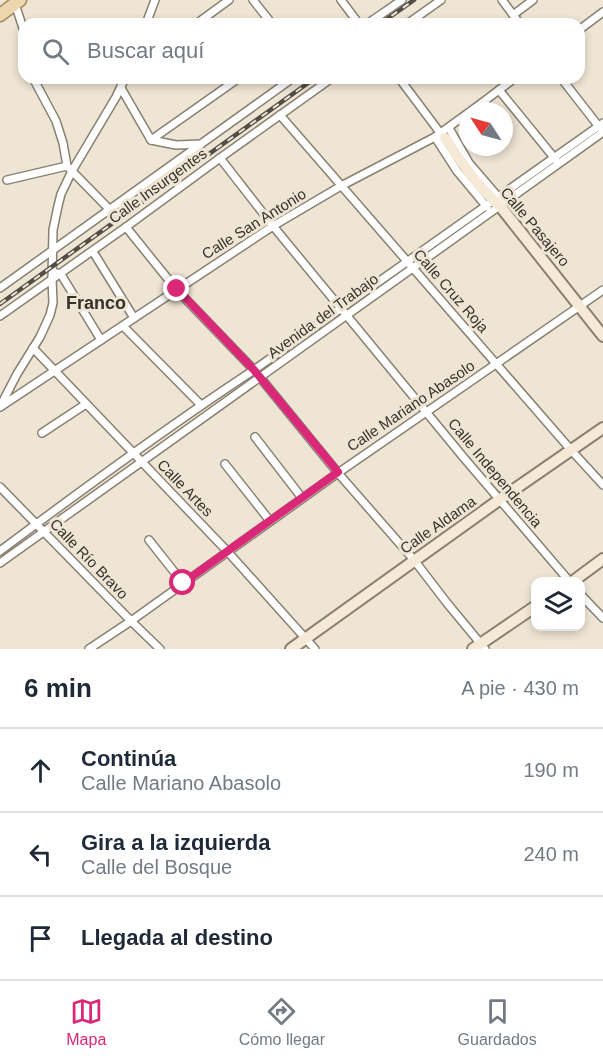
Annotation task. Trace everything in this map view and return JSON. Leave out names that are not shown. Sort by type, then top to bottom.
[{"type":"main road","points":[[0,15],[18,4]]},
{"type":"street","points":[[148,18],[155,0]]},
{"type":"street","points":[[204,18],[229,0]]},
{"type":"street","points":[[253,0],[267,18]]},
{"type":"street","points":[[341,0],[354,18]]},
{"type":"street","points":[[376,18],[402,0]]},
{"type":"street","points":[[416,18],[441,0]]},
{"type":"street","points":[[502,0],[515,18]]},
{"type":"street","points":[[513,15],[533,0]]},
{"type":"street","points":[[585,26],[603,12]]},
{"type":"street","points":[[36,84],[56,121],[69,169],[110,210]]},
{"type":"street","points":[[0,407],[50,315],[56,275],[52,251],[53,230],[69,169],[123,84]]},
{"type":"street","points":[[151,140],[230,84]]},
{"type":"street","name":"Calle Insurgentes","points":[[0,288],[285,84]]},
{"type":"street","name":"Calle Insurgentes","points":[[0,316],[324,84]]},
{"type":"street","name":"Calle Pasajero","points":[[404,84],[462,164],[603,336]]},
{"type":"street","name":"Calle San Antonio","points":[[484,102],[508,84]]},
{"type":"street","points":[[566,84],[602,129]]},
{"type":"street","points":[[121,88],[151,140],[176,145],[201,144]]},
{"type":"street","points":[[500,90],[556,161]]},
{"type":"street","name":"Calle Cruz Roja","points":[[280,115],[603,485]]},
{"type":"street","name":"Calle San Antonio","points":[[0,407],[273,226],[341,186],[442,134],[459,121]]},
{"type":"street","name":"Avenida del Trabajo","points":[[0,551],[201,405],[342,308],[410,265],[602,129]]},
{"type":"street","points":[[176,145],[183,157]]},
{"type":"street","name":"Calle Independencia","points":[[220,158],[273,226],[499,500],[567,577]]},
{"type":"street","points":[[7,180],[69,169]]},
{"type":"street","points":[[126,227],[177,289],[254,370],[414,560],[479,647],[531,610]]},
{"type":"street","points":[[95,255],[134,318]]},
{"type":"street","name":"Avenida del Trabajo","points":[[0,563],[348,315],[410,265]]},
{"type":"street","points":[[56,275],[101,340]]},
{"type":"street","name":"Calle Mariano Abasolo","points":[[89,649],[338,472],[603,290]]},
{"type":"street","points":[[123,326],[201,405]]},
{"type":"street","name":"Calle Artes","points":[[33,348],[227,551],[315,649]]},
{"type":"street","points":[[42,433],[86,404]]},
{"type":"street","name":"Calle Aldama","points":[[291,649],[603,428]]},
{"type":"street","points":[[255,437],[302,498]]},
{"type":"street","points":[[225,464],[270,521]]},
{"type":"street","name":"Calle Río Bravo","points":[[0,487],[160,649]]},
{"type":"street","points":[[149,540],[183,583]]},
{"type":"street","points":[[578,577],[603,559]]},
{"type":"street","points":[[585,599],[603,618]]},
{"type":"railway","points":[[388,18],[414,0]]},
{"type":"railway","points":[[0,304],[307,84]]},
{"type":"district","name":"Franco","points":[[96,303]]},
{"type":"route","points":[[177,289],[254,370],[338,472],[183,583]]}]
